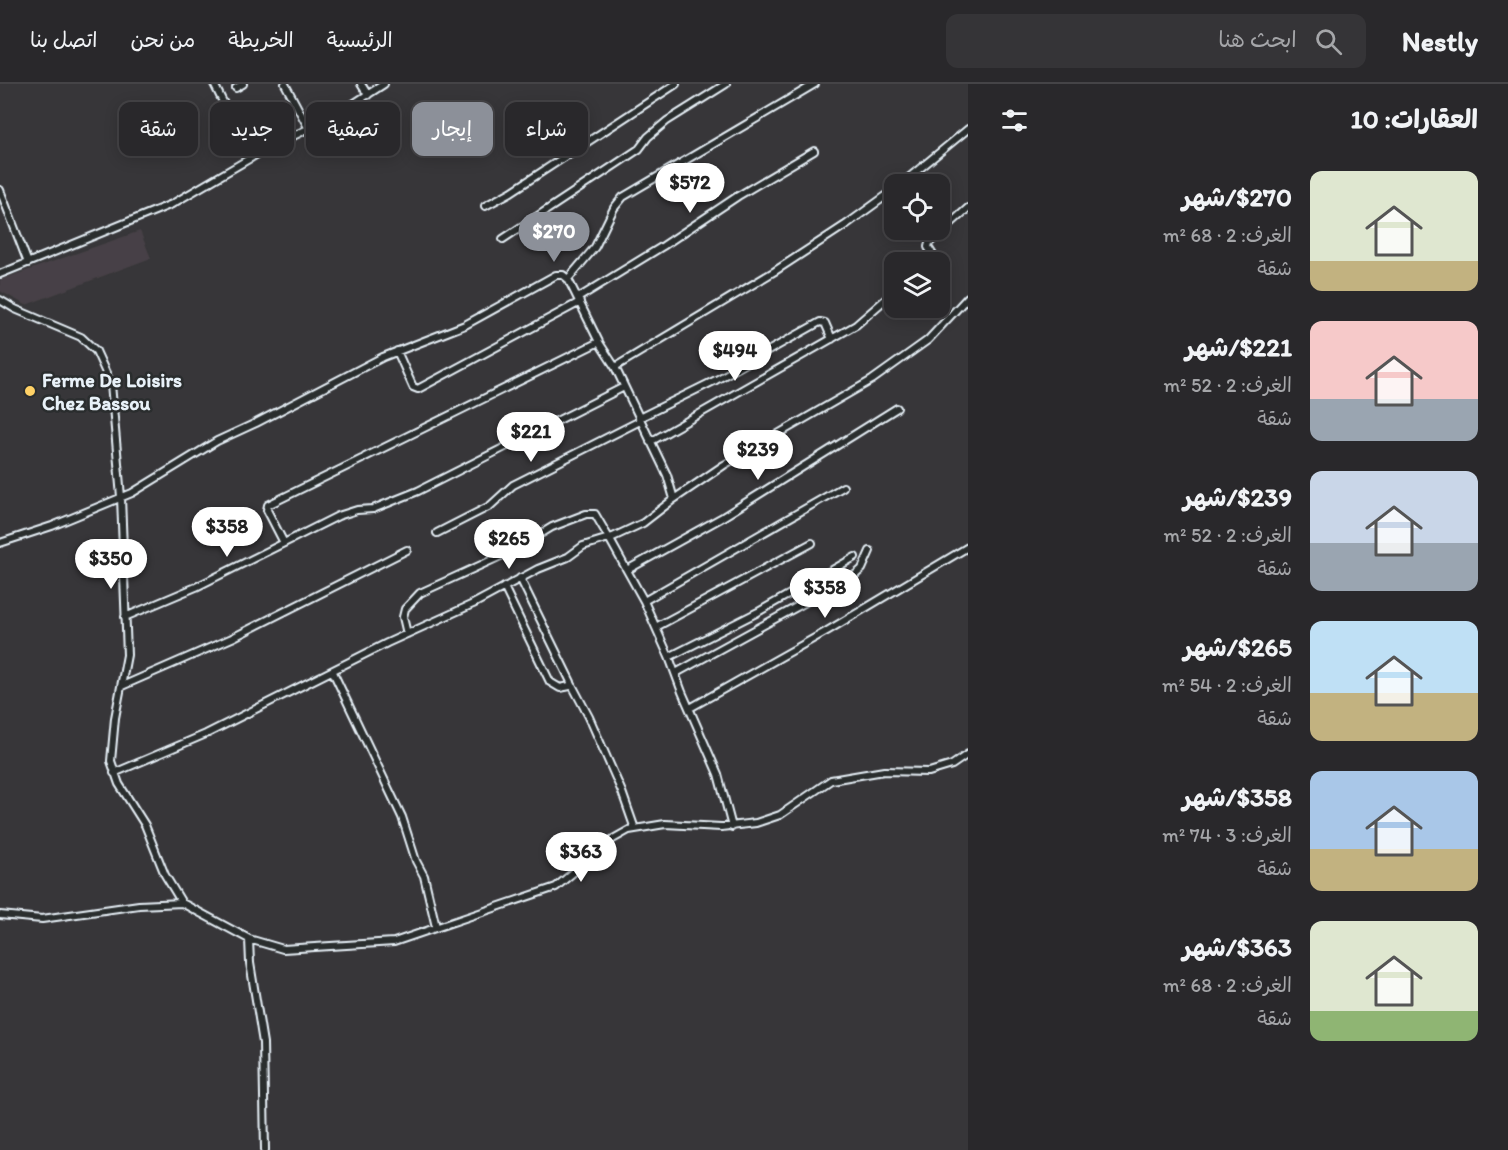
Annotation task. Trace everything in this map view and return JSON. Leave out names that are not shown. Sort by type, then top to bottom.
[{"type":"street","points":[[214,84],[251,158]]},
{"type":"street","points":[[236,88],[243,84]]},
{"type":"street","points":[[285,84],[306,123]]},
{"type":"street","points":[[361,84],[368,95]]},
{"type":"street","points":[[356,102],[384,84]]},
{"type":"street","points":[[485,206],[511,192],[676,84]]},
{"type":"street","points":[[503,239],[639,149],[648,137],[667,121],[726,84]]},
{"type":"street","points":[[568,279],[595,247],[614,208],[623,197],[815,84]]},
{"type":"street","points":[[913,174],[968,129]]},
{"type":"street","points":[[0,274],[160,209],[251,158],[306,130]]},
{"type":"street","points":[[397,351],[413,387],[418,389],[579,300],[738,196],[814,151]]},
{"type":"street","points":[[0,190],[28,263]]},
{"type":"street","points":[[615,367],[765,278],[884,197]]},
{"type":"street","points":[[931,252],[928,247],[929,243],[968,208]]},
{"type":"street","points":[[0,543],[52,526],[121,497],[153,481],[217,441],[397,351],[465,325],[556,274],[563,274],[568,279],[599,342],[615,367],[667,475],[674,499]]},
{"type":"street","points":[[114,773],[206,734],[407,634],[473,604],[520,578],[568,556],[583,546],[644,523],[674,499],[724,465],[830,405],[889,368],[938,331],[968,297]]},
{"type":"street","points":[[0,300],[15,309],[81,337],[102,360],[114,397],[121,497],[127,654],[111,748],[114,773],[145,825],[165,875],[182,903],[249,939],[283,949],[402,941],[436,927],[556,887],[613,839],[635,829],[672,824],[732,827],[762,821],[780,815],[831,780],[884,771],[929,772],[952,765],[968,754]]},
{"type":"street","points":[[650,442],[862,321],[884,301]]},
{"type":"street","points":[[437,533],[490,506],[513,485],[716,380],[820,322],[825,323],[832,339]]},
{"type":"street","points":[[284,543],[267,510],[268,505],[599,342]]},
{"type":"street","points":[[124,617],[196,587],[338,516],[357,510],[373,509],[418,491],[624,387]]},
{"type":"street","points":[[627,570],[721,518],[897,408]]},
{"type":"street","points":[[644,602],[843,488]]},
{"type":"street","points":[[407,634],[403,617],[405,609],[420,593],[514,550],[552,526],[592,513],[598,517],[656,627],[718,774],[732,827]]},
{"type":"street","points":[[656,627],[812,543]]},
{"type":"street","points":[[690,708],[827,631],[968,547]]},
{"type":"street","points":[[122,686],[240,634],[407,550]]},
{"type":"street","points":[[676,673],[855,575],[862,569],[870,551]]},
{"type":"street","points":[[669,657],[758,612],[855,557]]},
{"type":"street","points":[[520,578],[589,717],[622,792],[635,829]]},
{"type":"street","points":[[504,587],[552,684],[564,688],[571,683]]},
{"type":"street","points":[[333,672],[402,817],[416,861],[424,876],[436,927]]},
{"type":"street","points":[[0,915],[42,919],[139,905],[182,903]]},
{"type":"street","points":[[249,939],[250,963],[262,1043],[265,1150]]},
{"type":"shaded area","points":[[140,231],[151,258],[26,305],[0,291],[0,280]]},
{"type":"place","name":"Ferme De Loisirs Chez Bassou","points":[[30,391]]}]
